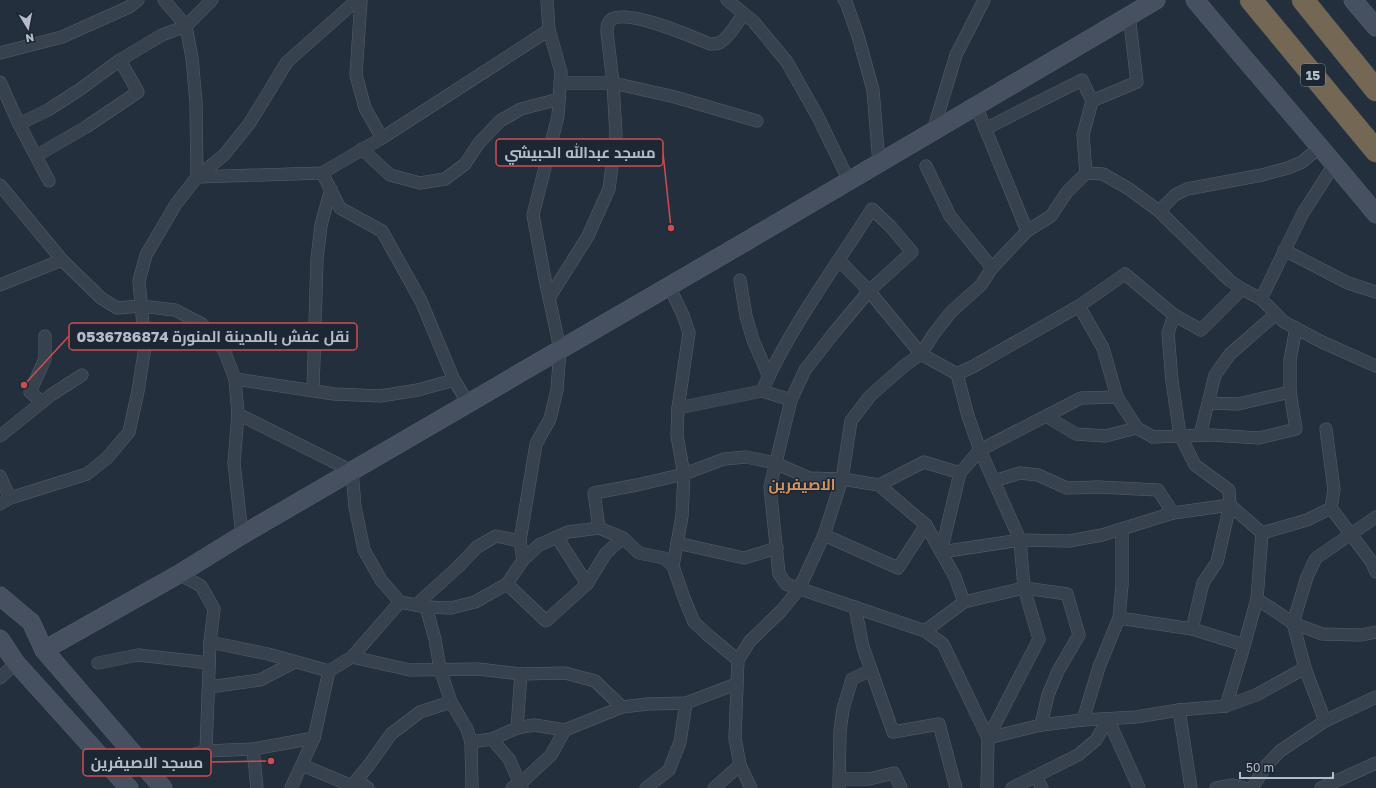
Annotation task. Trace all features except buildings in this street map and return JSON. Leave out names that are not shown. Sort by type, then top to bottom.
[{"type":"highway","points":[[1303,0],[1376,90]]},
{"type":"highway","name":"15","points":[[1253,4],[1376,151]]},
{"type":"main road","points":[[44,650],[179,574],[242,535],[1156,0]]},
{"type":"main road","points":[[1195,0],[1376,214]]},
{"type":"main road","points":[[1353,0],[1376,27]]},
{"type":"main road","points":[[0,581],[31,622],[44,650],[157,782]]},
{"type":"main road","points":[[0,596],[31,622]]},
{"type":"main road","points":[[0,639],[16,663],[129,788]]},
{"type":"main road","points":[[0,651],[16,663]]},
{"type":"street","points":[[0,54],[62,37],[129,7],[138,0]]},
{"type":"street","points":[[164,0],[186,26],[192,58],[196,102],[197,177]]},
{"type":"street","points":[[19,124],[48,110],[79,90],[120,60],[162,34],[186,26],[212,0]]},
{"type":"street","points":[[0,476],[5,501],[88,474],[107,458],[129,432],[138,391],[145,347],[139,281],[146,255],[176,204],[197,177],[224,155],[249,124],[287,62],[357,0]]},
{"type":"street","points":[[362,0],[356,75],[366,108],[382,138]]},
{"type":"street","points":[[523,560],[520,541],[536,444],[550,418],[557,390],[560,350],[533,215],[558,116],[561,72],[549,30],[547,0]]},
{"type":"street","points":[[726,0],[754,22],[787,62],[818,117],[849,181]]},
{"type":"street","points":[[933,131],[956,55],[984,0]]},
{"type":"street","points":[[846,1],[858,36],[873,90],[879,163]]},
{"type":"street","points":[[549,298],[588,236],[609,189],[616,135],[613,83],[607,32],[608,24],[611,19],[619,17],[645,20],[710,44],[716,44],[726,38],[744,14]]},
{"type":"street","points":[[1092,101],[1137,82],[1129,15]]},
{"type":"street","points":[[197,177],[322,173],[382,138],[549,30]]},
{"type":"street","points":[[36,156],[86,127],[138,92],[120,60]]},
{"type":"street","points":[[986,129],[1082,80],[1092,101],[1083,134],[1086,173]]},
{"type":"street","points":[[0,82],[19,124],[49,181]]},
{"type":"street","points":[[560,83],[613,83],[675,98],[757,121]]},
{"type":"street","points":[[362,150],[390,175],[420,183],[445,179],[465,164],[479,143],[500,121],[521,109],[559,99]]},
{"type":"street","points":[[976,106],[1026,231]]},
{"type":"street","points":[[1159,211],[1175,195],[1187,189],[1288,168],[1302,162],[1320,147]]},
{"type":"street","points":[[1261,299],[1303,213],[1334,164]]},
{"type":"street","points":[[926,166],[950,216],[992,268]]},
{"type":"street","points":[[322,173],[340,208],[382,231],[421,301],[454,380],[468,403]]},
{"type":"street","points":[[751,788],[740,765],[735,738],[738,660],[750,641],[781,611],[800,589],[824,535],[842,479],[851,421],[870,396],[904,366],[921,354],[932,335],[951,312],[981,285],[992,268],[1026,231],[1051,216],[1067,192],[1086,173],[1103,174],[1129,189],[1159,211],[1229,280],[1261,299],[1284,322],[1322,342],[1376,366]]},
{"type":"street","points":[[0,186],[62,260],[102,298],[117,308],[141,306],[175,310],[202,324],[224,350],[235,379],[238,414],[234,463],[242,535]]},
{"type":"street","points":[[313,390],[317,259],[321,225],[331,189]]},
{"type":"street","points":[[762,391],[773,367],[806,310],[840,260],[872,208],[890,226],[912,252],[869,291],[805,370],[791,400],[770,487],[779,574],[786,584],[924,631],[943,644],[988,738]]},
{"type":"street","points":[[1284,250],[1348,283],[1376,292]]},
{"type":"street","points":[[0,285],[62,260]]},
{"type":"street","points":[[840,260],[869,291],[921,354],[957,374],[968,416],[980,450],[1020,540],[1024,588],[1039,639],[988,738],[987,788]]},
{"type":"street","points":[[957,374],[974,366],[1079,306],[1125,274],[1174,315],[1201,330],[1242,289]]},
{"type":"street","points":[[740,280],[746,316],[753,340],[769,377]]},
{"type":"street","points":[[669,286],[685,320],[689,333],[678,408],[677,436],[684,474],[682,516],[673,566],[694,622],[738,660]]},
{"type":"street","points":[[1079,306],[1103,348],[1117,397],[1137,428],[1153,437],[1200,435],[1259,438],[1296,429],[1290,392],[1290,360],[1296,328]]},
{"type":"street","points":[[1200,435],[1215,374],[1230,354],[1276,314]]},
{"type":"street","points":[[1174,315],[1168,333],[1172,381],[1180,435],[1195,465],[1229,490],[1230,505],[1217,562],[1203,583],[1192,629]]},
{"type":"street","points":[[42,402],[30,392],[45,359],[45,336]]},
{"type":"street","points":[[0,436],[50,395],[82,375]]},
{"type":"street","points":[[235,379],[334,394],[380,396],[418,390],[454,380]]},
{"type":"street","points":[[678,408],[762,391],[791,400]]},
{"type":"street","points":[[1208,403],[1238,404],[1290,392]]},
{"type":"street","points":[[941,552],[960,473],[980,450],[1081,398],[1117,397]]},
{"type":"street","points":[[238,414],[352,471],[355,507],[364,550],[381,580],[400,602],[421,606],[451,608],[475,602],[508,584],[523,560],[539,544],[568,532],[599,528],[623,538],[639,553],[664,558],[673,566]]},
{"type":"street","points":[[1046,416],[1076,434],[1105,436],[1137,428]]},
{"type":"street","points":[[1326,429],[1334,490],[1331,508],[1372,561],[1376,572]]},
{"type":"street","points":[[599,528],[594,493],[684,474],[724,459],[746,457],[775,463],[810,478],[842,479],[879,485],[926,525],[955,577],[964,602]]},
{"type":"street","points":[[879,485],[924,462],[960,473]]},
{"type":"street","points":[[994,481],[1020,473],[1038,475],[1067,488],[1158,490],[1173,513]]},
{"type":"street","points":[[941,552],[1020,540],[1069,541],[1122,530],[1173,513],[1230,505]]},
{"type":"street","points":[[1230,505],[1262,534]]},
{"type":"street","points":[[1262,534],[1307,520],[1331,508]]},
{"type":"street","points":[[1325,721],[1305,668],[1293,623],[1307,577],[1316,558],[1352,535],[1376,517]]},
{"type":"street","points":[[824,535],[898,568],[926,525]]},
{"type":"street","points":[[1083,720],[1098,667],[1119,618],[1122,585],[1122,530]]},
{"type":"street","points":[[1226,706],[1257,599],[1262,534]]},
{"type":"street","points":[[421,606],[477,547],[496,536],[520,541]]},
{"type":"street","points":[[557,537],[587,584]]},
{"type":"street","points":[[508,584],[546,621],[587,584],[606,553],[623,538]]},
{"type":"street","points":[[677,543],[744,558],[776,548]]},
{"type":"street","points":[[179,574],[201,586],[214,609],[210,642],[206,751]]},
{"type":"street","points":[[924,631],[964,602],[1024,588],[1067,594],[1079,635],[1058,671],[1048,695],[1041,725]]},
{"type":"street","points":[[1257,599],[1293,623],[1322,634],[1361,635],[1376,632]]},
{"type":"street","points":[[291,788],[314,738],[330,671],[352,657],[400,602]]},
{"type":"street","points":[[421,606],[435,639],[440,670],[451,702],[468,729],[471,742],[472,788]]},
{"type":"street","points":[[855,607],[863,647],[894,732],[939,724],[956,788]]},
{"type":"street","points":[[1119,618],[1192,629],[1244,645]]},
{"type":"street","points":[[210,642],[268,654],[330,671]]},
{"type":"street","points":[[98,663],[138,655],[209,663]]},
{"type":"street","points":[[352,657],[410,670],[478,669],[521,674],[565,673],[595,681],[622,707]]},
{"type":"street","points":[[209,687],[260,680],[295,662]]},
{"type":"street","points":[[0,678],[16,663]]},
{"type":"street","points":[[988,738],[1041,725],[1083,720],[1136,718],[1179,710],[1226,706],[1256,695],[1305,668]]},
{"type":"street","points":[[871,670],[852,679],[843,708],[840,731],[840,783],[869,779],[881,782],[894,773],[901,788]]},
{"type":"street","points":[[516,728],[521,674]]},
{"type":"street","points":[[471,742],[492,739],[516,728],[534,725],[565,730],[622,707],[648,704],[686,703],[736,684]]},
{"type":"street","points":[[1252,788],[1266,766],[1280,751],[1325,721],[1376,696]]},
{"type":"street","points":[[353,785],[370,765],[391,734],[420,712],[451,702]]},
{"type":"street","points":[[646,788],[669,770],[680,742],[686,703]]},
{"type":"street","points":[[1179,710],[1192,788]]},
{"type":"street","points":[[1012,788],[1078,755],[1096,740],[1108,719]]},
{"type":"street","points":[[1108,719],[1139,788]]},
{"type":"street","points":[[492,739],[509,759],[518,786],[551,755],[565,730]]},
{"type":"street","points":[[157,782],[167,762],[206,751],[253,750],[314,738]]},
{"type":"street","points":[[253,750],[257,788]]},
{"type":"street","points":[[1321,788],[1376,763]]},
{"type":"street","points":[[302,765],[353,785],[368,788]]},
{"type":"street","points":[[714,788],[740,765]]},
{"type":"street","points":[[1036,777],[1042,788]]},
{"type":"street","points":[[1216,788],[1233,785],[1244,788]]},
{"type":"place","name":"مسجد عبدالله الحبيشي","points":[[671,228]]},
{"type":"place","name":"نقل عفش بالمدينة المنورة 0536786874","points":[[24,385]]},
{"type":"place","name":"مسجد الاصيفرين","points":[[271,761]]},
{"type":"district","name":"الاصيفرين","points":[[802,484]]}]
